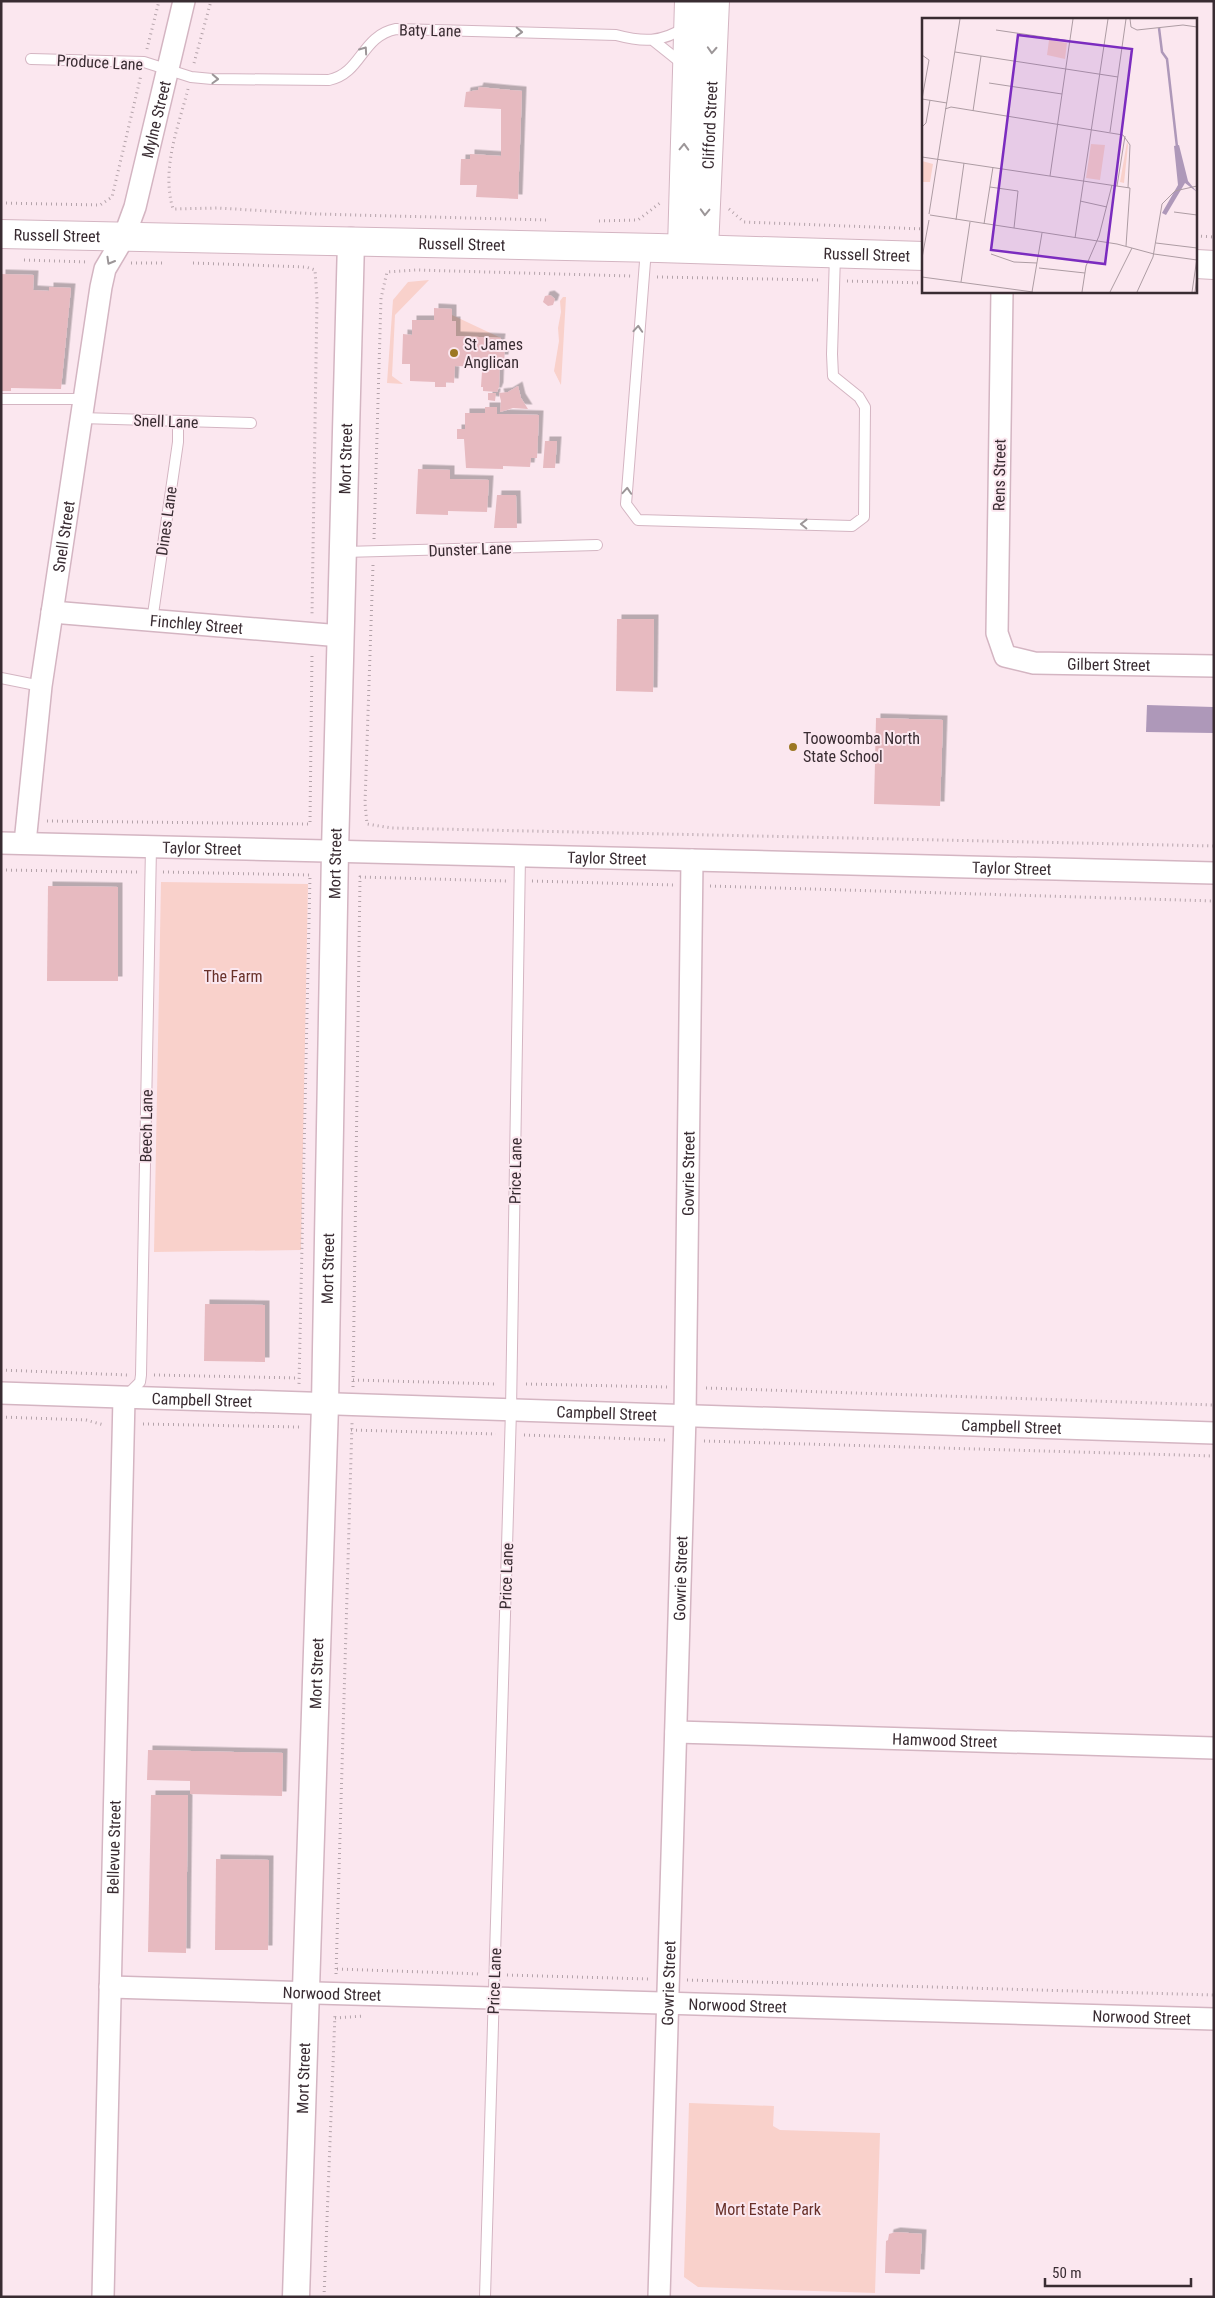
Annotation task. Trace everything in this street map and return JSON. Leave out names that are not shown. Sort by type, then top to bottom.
[{"type":"main road","name":"Clifford Street","points":[[693,249],[715,1]]},
{"type":"main road","name":"Clifford Street","points":[[688,13],[687,67],[693,249]]},
{"type":"main road","name":"Russell Street","points":[[1,234],[125,250],[351,241],[646,247],[922,256]]},
{"type":"main road","points":[[1198,264],[1214,265]]},
{"type":"street","name":"Mylne Street","points":[[125,250],[184,1]]},
{"type":"street","name":"Mort Street","points":[[296,2297],[325,1405],[351,241]]},
{"type":"street","name":"Snell Street","points":[[25,843],[41,686],[101,287],[105,269],[125,250]]},
{"type":"street","name":"Rens Street","points":[[1002,292],[997,633],[1005,656]]},
{"type":"street","name":"Finchley Street","points":[[52,612],[341,636]]},
{"type":"street","name":"Gilbert Street","points":[[1005,656],[1034,662],[1214,666]]},
{"type":"street","name":"Taylor Street","points":[[1,843],[1214,873]]},
{"type":"street","name":"Gowrie Street","points":[[659,2297],[686,1388],[692,860]]},
{"type":"street","name":"Campbell Street","points":[[1,1393],[352,1406],[1214,1432]]},
{"type":"street","name":"Bellevue Street","points":[[103,2297],[124,1398]]},
{"type":"street","name":"Hamwood Street","points":[[676,1732],[1214,1748]]},
{"type":"street","name":"Norwood Street","points":[[110,1987],[1214,2020]]},
{"type":"lane","name":"Baty Lane","points":[[167,70],[212,79],[329,80],[345,75],[373,40],[380,34],[396,29],[616,35],[633,40],[654,41],[670,36],[688,13]]},
{"type":"lane","points":[[654,41],[687,67]]},
{"type":"lane","name":"Produce Lane","points":[[31,59],[144,62],[167,70]]},
{"type":"lane","points":[[646,247],[645,276],[639,314],[626,504],[638,520],[852,526],[864,517],[864,407],[859,397],[833,376],[835,254]]},
{"type":"lane","name":"Snell Lane","points":[[1,399],[178,421],[251,423]]},
{"type":"lane","name":"Dines Lane","points":[[152,620],[178,442],[178,421]]},
{"type":"lane","name":"Dunster Lane","points":[[344,552],[597,545]]},
{"type":"lane","points":[[1,678],[41,686]]},
{"type":"lane","name":"Beech Lane","points":[[124,1398],[140,1382],[141,1375],[152,847]]},
{"type":"lane","name":"Price Lane","points":[[484,2297],[511,1435],[520,856]]},
{"type":"path","points":[[1,203],[100,205],[112,197],[159,1]]},
{"type":"path","points":[[211,1],[168,168],[170,198],[173,210],[218,208],[317,214],[547,220]]},
{"type":"path","points":[[596,222],[638,220],[658,205]]},
{"type":"path","points":[[729,209],[744,222],[922,229]]},
{"type":"path","points":[[1198,236],[1214,237]]},
{"type":"path","points":[[125,250],[171,263]]},
{"type":"path","points":[[20,260],[95,263]]},
{"type":"path","points":[[27,821],[310,824],[317,299],[315,270],[306,267],[190,263]]},
{"type":"path","points":[[728,278],[416,270],[387,272],[382,298],[365,803],[367,824],[401,828],[1214,846]]},
{"type":"path","points":[[299,1378],[310,875]]},
{"type":"path","points":[[324,2297],[336,1994],[352,1430],[360,877],[1214,900]]},
{"type":"path","points":[[353,1380],[686,1388],[1214,1405]]},
{"type":"path","points":[[1,1417],[86,1420],[101,1425],[300,1427]]},
{"type":"path","points":[[352,1430],[1214,1456]]},
{"type":"path","points":[[336,1969],[1214,1995]]},
{"type":"path","points":[[335,2018],[368,2016]]},
{"type":"green space","points":[[429,280],[395,315],[392,376],[403,384],[387,383],[393,300],[408,282]]},
{"type":"green space","points":[[563,297],[566,297],[561,385],[554,371],[559,341],[560,301]]},
{"type":"green space","points":[[452,315],[501,338],[456,336],[456,321],[452,321]]},
{"type":"green space","name":"The Farm","points":[[161,882],[308,884],[301,1250],[154,1252]]},
{"type":"green space","name":"Mort Estate Park","points":[[689,2103],[774,2106],[773,2126],[780,2130],[880,2133],[875,2293],[698,2287],[684,2277]]},
{"type":"shaded area","points":[[1147,705],[1213,707],[1213,733],[1146,732]]},
{"type":"building","points":[[479,87],[522,91],[518,199],[476,197],[477,185],[460,185],[461,159],[470,159],[470,154],[501,156],[501,109],[464,107],[466,92],[478,90]]},
{"type":"building","points":[[1,274],[34,275],[33,290],[49,291],[49,287],[71,288],[61,389],[11,388],[11,391],[1,391]]},
{"type":"building","points":[[550,295],[555,299],[553,305],[548,306],[543,302],[545,296]]},
{"type":"building","name":"St James Anglican","points":[[434,308],[452,309],[452,321],[456,321],[456,336],[501,338],[500,346],[505,346],[504,359],[500,359],[499,387],[497,392],[483,391],[483,387],[481,387],[484,367],[455,366],[454,383],[446,382],[446,387],[435,387],[435,382],[410,381],[410,364],[402,364],[403,334],[412,335],[412,320],[434,320]]},
{"type":"building","points":[[518,386],[521,398],[528,409],[513,408],[500,412],[501,401],[499,393],[508,392]]},
{"type":"building","points":[[488,393],[496,393],[495,401],[488,400]]},
{"type":"building","points":[[485,407],[497,407],[497,414],[539,415],[537,458],[531,458],[530,467],[503,466],[503,469],[466,468],[464,439],[457,439],[457,429],[465,429],[465,413],[485,413]]},
{"type":"building","points":[[545,441],[557,441],[555,468],[543,468]]},
{"type":"building","points":[[418,469],[450,470],[450,479],[489,480],[487,512],[448,511],[448,515],[416,514]]},
{"type":"building","points":[[497,495],[516,495],[517,528],[494,528]]},
{"type":"building","points":[[617,619],[654,619],[653,692],[616,691]]},
{"type":"building","points":[[876,718],[943,720],[940,806],[874,804]]},
{"type":"building","points":[[48,886],[118,887],[118,981],[47,981]]},
{"type":"building","points":[[205,1304],[265,1305],[265,1362],[204,1361]]},
{"type":"building","points":[[148,1750],[283,1753],[282,1796],[190,1794],[190,1781],[147,1780]]},
{"type":"building","points":[[151,1795],[188,1795],[186,1953],[148,1952]]},
{"type":"building","points":[[216,1859],[269,1860],[268,1950],[215,1950]]},
{"type":"building","points":[[896,2232],[922,2234],[920,2274],[885,2273],[886,2241],[889,2234]]},
{"type":"place","name":"St James Anglican","points":[[454,353]]},
{"type":"place","name":"Toowoomba North State School","points":[[793,747]]}]
